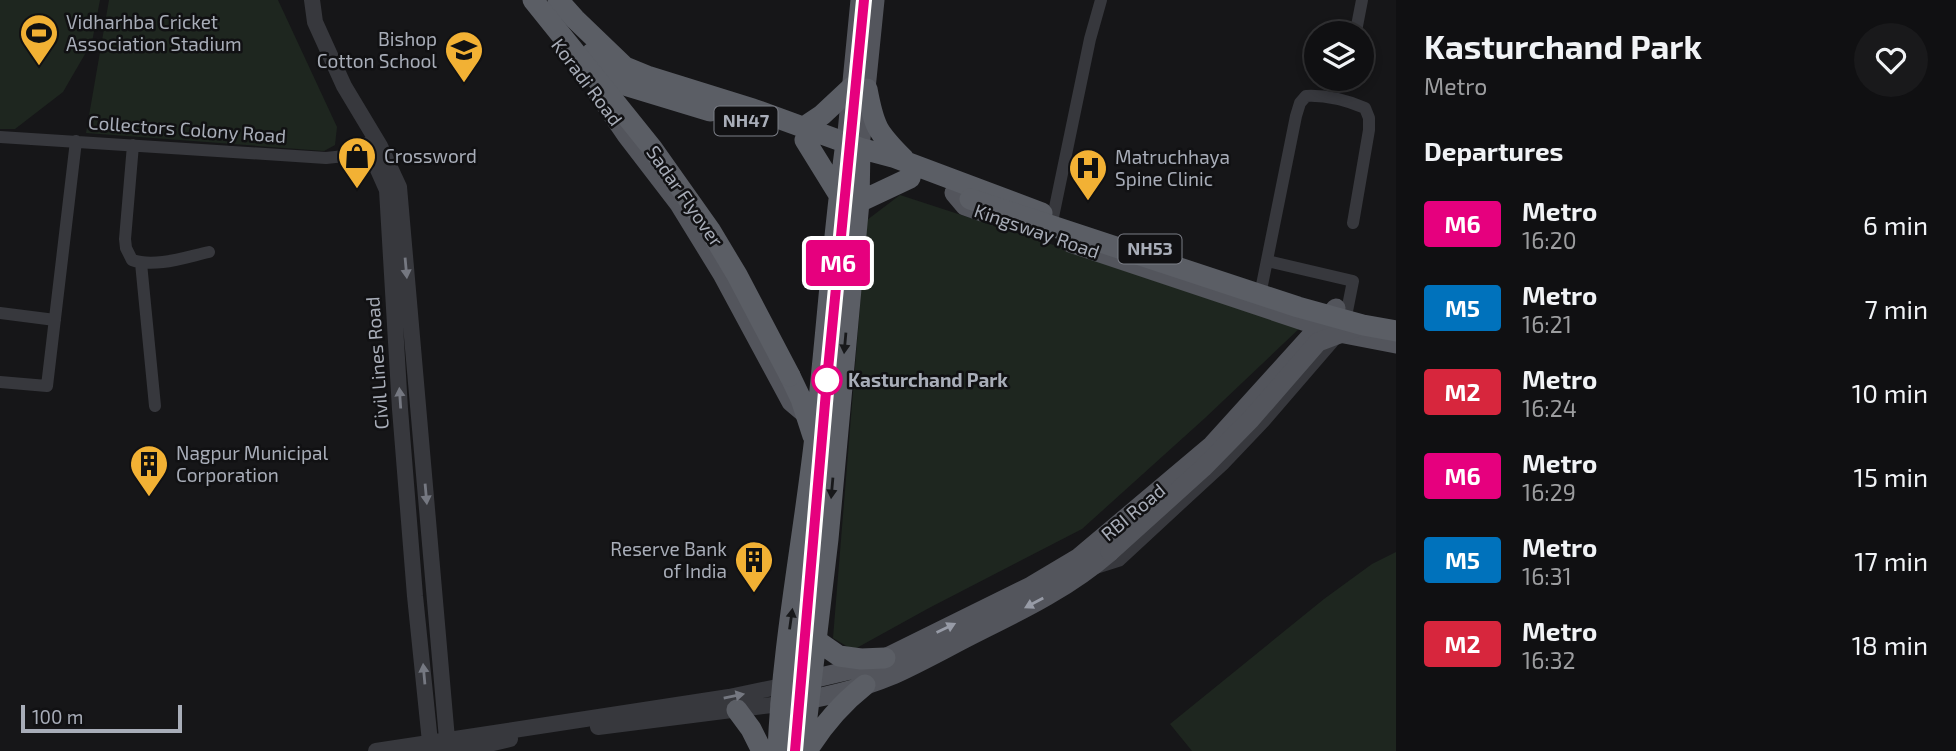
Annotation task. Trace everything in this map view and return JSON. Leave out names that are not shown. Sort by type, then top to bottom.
[{"type":"highway","name":"NH47","points":[[558,0],[625,67],[646,84],[750,122],[804,133],[853,151]]},
{"type":"highway","points":[[538,6],[576,35],[621,84],[646,84]]},
{"type":"highway","name":"Sadar Flyover","points":[[538,6],[652,148],[710,230],[794,373],[801,399],[813,422]]},
{"type":"highway","points":[[778,751],[781,695],[813,422],[849,199],[804,133],[822,115],[859,88],[878,131],[909,171],[849,199]]},
{"type":"highway","points":[[805,751],[838,420],[853,151]]},
{"type":"highway","name":"Kingsway Road","points":[[853,151],[909,171],[962,196]]},
{"type":"highway","name":"NH53","points":[[909,171],[1350,314],[1396,321]]},
{"type":"highway","points":[[962,196],[1298,307],[1350,314],[1396,331]]},
{"type":"highway","points":[[813,422],[838,420]]},
{"type":"highway","points":[[816,640],[839,656],[885,658]]},
{"type":"highway","points":[[805,751],[848,698],[865,685]]},
{"type":"highway","points":[[737,710],[762,751]]},
{"type":"main road","name":"Koradi Road","points":[[523,0],[538,6],[626,135],[679,204],[722,274],[791,402],[813,422]]},
{"type":"main road","points":[[853,151],[859,88],[860,0]]},
{"type":"main road","points":[[859,88],[875,0]]},
{"type":"main road","name":"Kingsway Road","points":[[962,196],[965,206],[1339,333],[1396,344]]},
{"type":"main road","points":[[781,695],[865,685],[894,674],[1042,600],[1092,567],[1203,468],[1251,419],[1318,342],[1350,314]]},
{"type":"main road","name":"RBI Road","points":[[810,690],[885,658],[1031,586],[1078,558],[1212,445],[1320,326],[1350,314]]},
{"type":"street","name":"Civil Lines Road","points":[[302,0],[307,28],[323,64],[372,153],[387,190],[415,596],[437,746]]},
{"type":"street","points":[[312,0],[315,22],[344,86],[380,146],[399,187],[437,746]]},
{"type":"street","points":[[1053,217],[1090,39],[1101,0]]},
{"type":"street","points":[[1358,21],[1362,0]]},
{"type":"street","points":[[1262,285],[1296,116],[1300,103],[1306,96],[1356,104],[1365,108],[1370,118],[1353,223]]},
{"type":"street","name":"Collectors Colony Road","points":[[0,137],[326,158],[372,153]]},
{"type":"street","points":[[0,382],[47,386],[76,141]]},
{"type":"street","points":[[133,145],[126,248],[132,260],[153,263],[209,253]]},
{"type":"street","points":[[1092,567],[1118,559],[1223,462],[1339,333],[1350,314],[1353,281],[1266,261]]},
{"type":"street","points":[[141,263],[155,406]]},
{"type":"street","points":[[0,313],[55,320]]},
{"type":"street","points":[[376,751],[437,746],[729,697],[781,695]]},
{"type":"street","points":[[459,751],[515,738],[737,710],[781,695]]},
{"type":"shaded area","name":"Vidharhba Cricket Association Stadium","points":[[0,0],[100,0],[92,42],[63,92],[15,129],[0,129]]},
{"type":"shaded area","points":[[109,0],[278,0],[337,127],[335,145],[324,151],[86,133]]},
{"type":"shaded area","name":"Kasturchand Park","points":[[900,195],[1302,326],[1082,529],[853,650],[833,638],[867,220]]},
{"type":"shaded area","points":[[1396,552],[1396,751],[1192,751],[1170,724],[1324,599],[1372,564]]},
{"type":"railway","points":[[795,751],[864,0]]},
{"type":"metro line","name":"M6","points":[[795,751],[864,0]]},
{"type":"place","name":"Vidharhba Cricket Association Stadium","points":[[39,67]]},
{"type":"place","name":"Bishop Cotton School","points":[[464,84]]},
{"type":"place","name":"Crossword","points":[[357,190]]},
{"type":"place","name":"Matruchhaya Spine Clinic","points":[[1088,202]]},
{"type":"place","name":"Kasturchand Park","points":[[827,380]]},
{"type":"place","name":"Nagpur Municipal Corporation","points":[[149,498]]},
{"type":"place","name":"Reserve Bank of India","points":[[754,594]]}]
